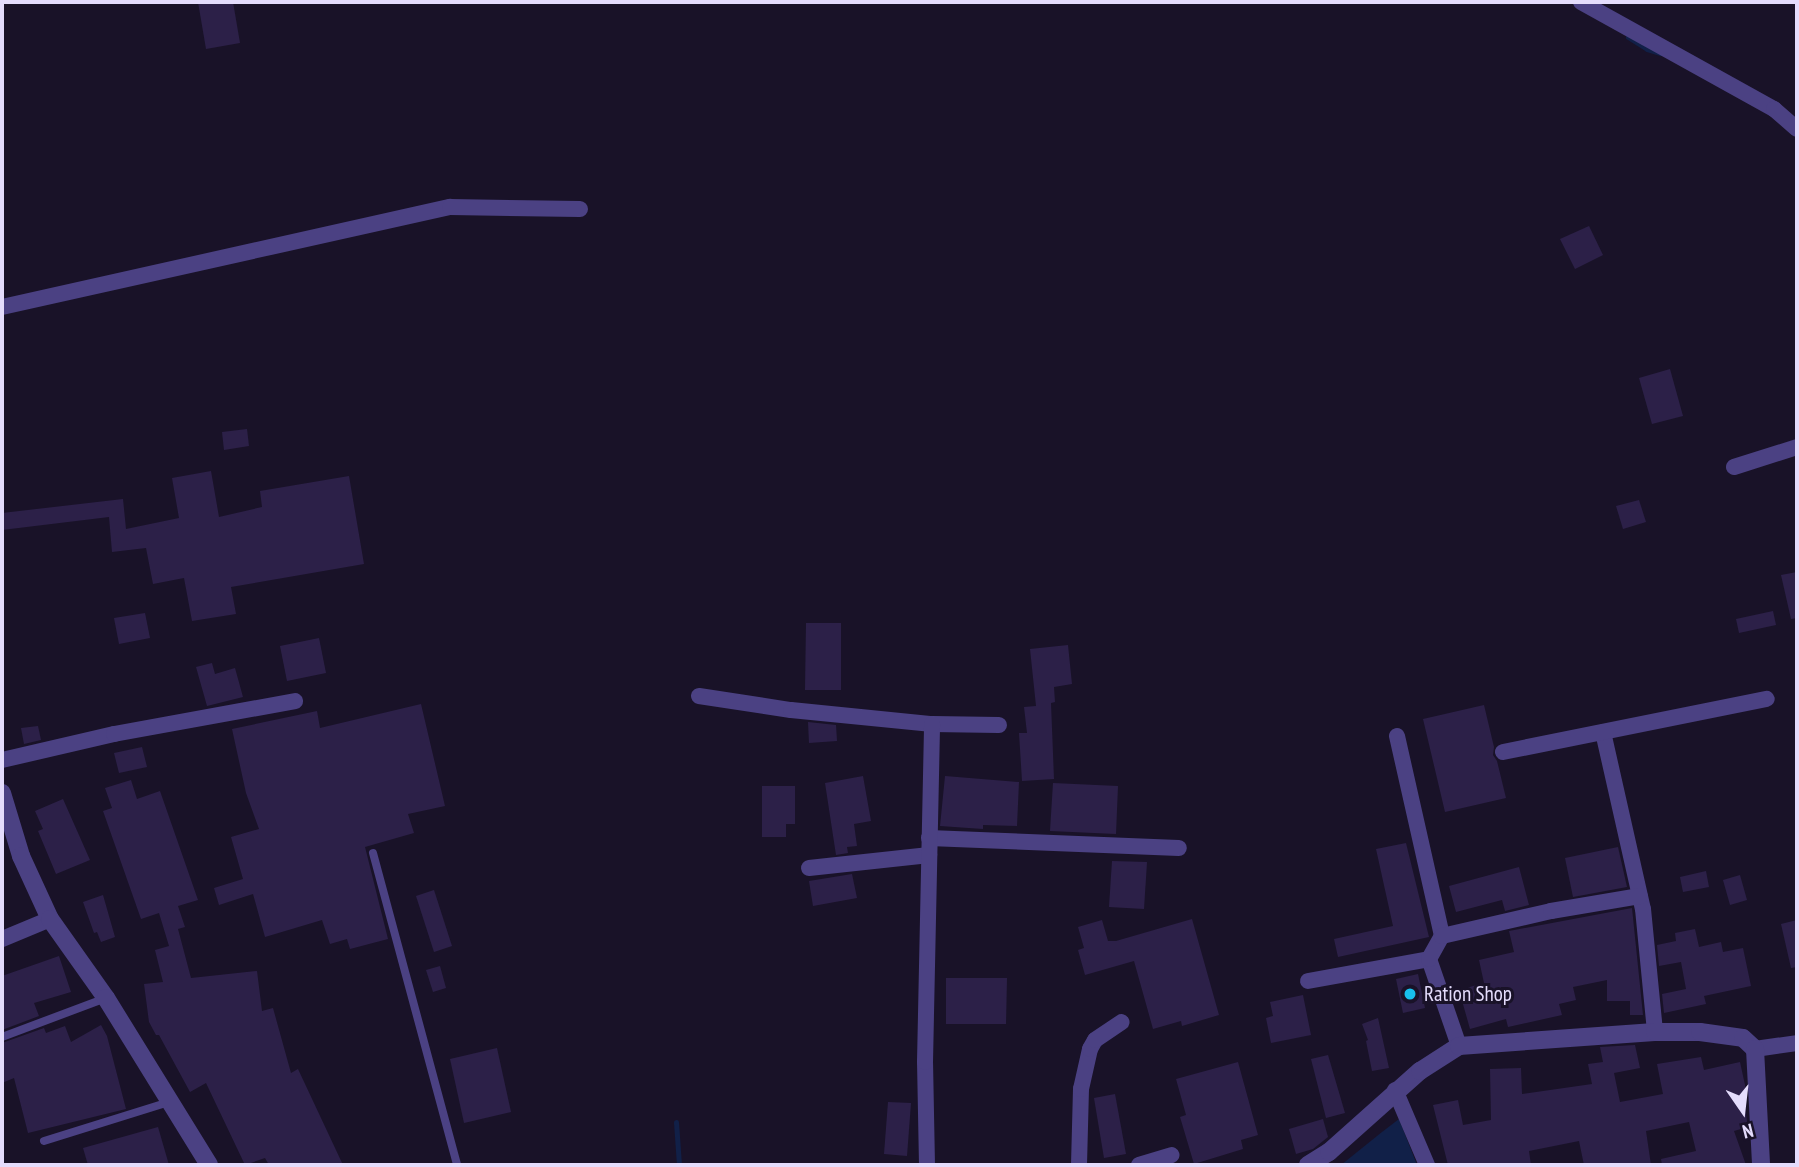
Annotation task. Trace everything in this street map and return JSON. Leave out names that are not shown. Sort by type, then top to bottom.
[{"type":"street","points":[[1581,2],[1770,106],[1797,129]]},
{"type":"street","points":[[2,307],[450,207],[580,209]]},
{"type":"street","points":[[1734,467],[1797,447]]},
{"type":"street","points":[[699,696],[791,710],[932,724],[999,726]]},
{"type":"street","points":[[1503,752],[1767,699]]},
{"type":"street","points":[[2,760],[114,734],[295,701]]},
{"type":"street","points":[[927,1165],[925,1062],[932,724]]},
{"type":"street","points":[[1603,732],[1640,896],[1655,1032]]},
{"type":"street","points":[[1397,736],[1442,936],[1429,959],[1459,1046]]},
{"type":"street","points":[[2,793],[21,856],[50,919],[106,998],[172,1101],[209,1165]]},
{"type":"street","points":[[809,868],[929,848],[1179,848]]},
{"type":"street","points":[[1442,936],[1551,911],[1640,896]]},
{"type":"street","points":[[2,939],[50,919]]},
{"type":"street","points":[[1308,981],[1429,959]]},
{"type":"street","points":[[1079,1165],[1081,1089],[1090,1049],[1095,1040],[1122,1022]]},
{"type":"street","points":[[1308,1165],[1329,1152],[1395,1090],[1459,1046],[1655,1032],[1700,1032],[1743,1038],[1755,1049],[1761,1165]]},
{"type":"street","points":[[1755,1049],[1797,1043]]},
{"type":"street","points":[[1395,1090],[1427,1165]]},
{"type":"street","points":[[1139,1165],[1171,1155]]},
{"type":"lane","points":[[373,853],[457,1165]]},
{"type":"lane","points":[[2,1037],[106,998]]},
{"type":"lane","points":[[44,1142],[172,1101]]},
{"type":"water","points":[[1399,1119],[1417,1165],[1341,1165],[1382,1132]]},
{"type":"building","points":[[198,2],[233,2],[240,43],[206,49]]},
{"type":"building","points":[[1589,226],[1603,255],[1575,269],[1560,239]]},
{"type":"building","points":[[1670,369],[1683,416],[1652,424],[1639,378]]},
{"type":"building","points":[[247,429],[249,446],[224,450],[222,432]]},
{"type":"building","points":[[211,471],[219,517],[262,507],[260,491],[349,476],[364,564],[231,587],[236,614],[192,621],[184,578],[153,584],[146,548],[112,552],[109,517],[2,530],[2,513],[123,499],[126,529],[179,518],[172,478]]},
{"type":"building","points":[[1639,500],[1646,522],[1623,529],[1616,506]]},
{"type":"building","points":[[1797,572],[1797,618],[1791,619],[1781,575]]},
{"type":"building","points":[[1773,611],[1776,625],[1739,633],[1736,619]]},
{"type":"building","points":[[145,613],[150,638],[119,644],[114,618]]},
{"type":"building","points":[[806,623],[841,623],[841,690],[805,690]]},
{"type":"building","points":[[319,638],[326,673],[287,681],[280,646]]},
{"type":"building","points":[[1068,645],[1072,684],[1054,687],[1055,702],[1051,703],[1054,779],[1022,781],[1019,733],[1027,733],[1024,707],[1036,706],[1030,649]]},
{"type":"building","points":[[212,663],[215,674],[235,668],[243,697],[207,706],[196,667]]},
{"type":"building","points":[[421,704],[445,806],[408,814],[414,833],[365,847],[388,939],[350,949],[347,939],[330,944],[322,920],[265,937],[253,894],[219,905],[214,888],[243,879],[231,837],[259,829],[246,793],[232,729],[317,711],[320,728]]},
{"type":"building","points":[[1484,705],[1494,747],[1493,755],[1506,798],[1445,812],[1423,719]]},
{"type":"building","points":[[808,722],[836,725],[837,741],[809,743]]},
{"type":"building","points":[[38,726],[41,740],[24,744],[21,728]]},
{"type":"building","points":[[142,747],[147,767],[119,773],[114,753]]},
{"type":"building","points":[[863,776],[871,821],[854,824],[857,846],[847,847],[848,853],[836,855],[825,783]]},
{"type":"building","points":[[945,776],[1019,782],[1017,826],[983,825],[983,829],[940,826]]},
{"type":"building","points":[[131,780],[137,799],[160,791],[198,900],[178,906],[185,927],[178,929],[191,978],[257,971],[262,1011],[273,1008],[291,1073],[298,1069],[343,1165],[269,1165],[265,1158],[245,1165],[206,1083],[190,1092],[159,1035],[156,1035],[149,1022],[144,984],[163,982],[155,950],[169,946],[159,913],[141,919],[103,811],[112,808],[105,788]]},
{"type":"building","points":[[1053,783],[1118,786],[1116,834],[1050,831]]},
{"type":"building","points":[[762,786],[795,786],[795,824],[786,824],[786,837],[762,837]]},
{"type":"building","points":[[63,799],[90,860],[56,874],[38,831],[43,829],[35,811]]},
{"type":"building","points":[[1406,843],[1429,937],[1338,957],[1334,939],[1393,926],[1376,849]]},
{"type":"building","points":[[1618,847],[1627,887],[1573,897],[1565,858]]},
{"type":"building","points":[[1112,861],[1147,862],[1144,909],[1109,907]]},
{"type":"building","points":[[1519,867],[1529,905],[1505,911],[1502,900],[1456,912],[1449,886]]},
{"type":"building","points":[[1706,871],[1709,887],[1683,892],[1680,877]]},
{"type":"building","points":[[852,874],[857,898],[813,906],[809,881]]},
{"type":"building","points":[[1740,875],[1747,900],[1730,905],[1723,880]]},
{"type":"building","points":[[434,890],[452,946],[434,952],[416,896]]},
{"type":"building","points":[[103,895],[115,937],[101,942],[97,932],[94,933],[83,902]]},
{"type":"building","points":[[1632,908],[1643,1015],[1630,1015],[1630,1001],[1607,1001],[1607,980],[1573,987],[1576,1000],[1559,1004],[1562,1015],[1508,1027],[1506,1019],[1470,1029],[1459,990],[1484,983],[1479,960],[1514,952],[1509,931]]},
{"type":"building","points":[[1192,919],[1219,1015],[1182,1026],[1181,1021],[1153,1029],[1134,961],[1085,975],[1078,950],[1084,948],[1078,927],[1102,920],[1108,941],[1116,941]]},
{"type":"building","points":[[1797,920],[1797,967],[1791,968],[1781,924]]},
{"type":"building","points":[[1695,929],[1699,947],[1721,942],[1723,952],[1743,948],[1751,986],[1704,996],[1706,1004],[1664,1013],[1662,994],[1686,989],[1681,962],[1659,966],[1657,945],[1676,941],[1675,933]]},
{"type":"building","points":[[59,956],[71,992],[34,1003],[39,1016],[2,1030],[2,976]]},
{"type":"building","points":[[440,966],[446,988],[433,992],[426,970]]},
{"type":"building","name":"Ration Shop","points":[[1418,974],[1425,1008],[1403,1013],[1396,979]]},
{"type":"building","points":[[946,978],[1007,978],[1006,1024],[946,1024]]},
{"type":"building","points":[[1303,995],[1311,1035],[1271,1043],[1266,1018],[1273,1016],[1270,1002]]},
{"type":"building","points":[[1378,1018],[1389,1068],[1372,1071],[1366,1041],[1368,1040],[1362,1024]]},
{"type":"building","points":[[101,1025],[107,1036],[126,1109],[28,1133],[14,1078],[2,1083],[2,1043],[44,1028],[46,1033],[65,1026],[71,1042]]},
{"type":"building","points":[[1635,1045],[1640,1068],[1614,1073],[1620,1102],[1663,1094],[1657,1064],[1701,1057],[1704,1070],[1740,1062],[1745,1085],[1746,1095],[1743,1096],[1748,1127],[1734,1131],[1746,1165],[1662,1165],[1661,1159],[1696,1151],[1689,1122],[1646,1131],[1651,1165],[1584,1165],[1579,1141],[1529,1151],[1531,1165],[1448,1165],[1433,1105],[1458,1100],[1463,1125],[1491,1120],[1490,1069],[1521,1068],[1522,1094],[1592,1084],[1588,1064],[1603,1062],[1600,1047]]},
{"type":"building","points":[[497,1048],[511,1112],[464,1123],[450,1059]]},
{"type":"building","points":[[1328,1055],[1345,1113],[1326,1118],[1311,1059]]},
{"type":"building","points":[[1238,1062],[1258,1135],[1241,1140],[1243,1149],[1194,1164],[1180,1117],[1186,1115],[1176,1079]]},
{"type":"building","points":[[1115,1094],[1126,1154],[1104,1158],[1094,1098]]},
{"type":"building","points":[[888,1102],[911,1103],[907,1156],[884,1154]]},
{"type":"building","points":[[1323,1119],[1328,1137],[1313,1149],[1296,1154],[1289,1129]]},
{"type":"building","points":[[158,1127],[169,1165],[88,1165],[83,1148]]},
{"type":"waterway","points":[[1628,37],[1647,49],[1660,53]]},
{"type":"waterway","points":[[676,1122],[679,1165]]},
{"type":"place","name":"Ration Shop","points":[[1410,994]]}]
